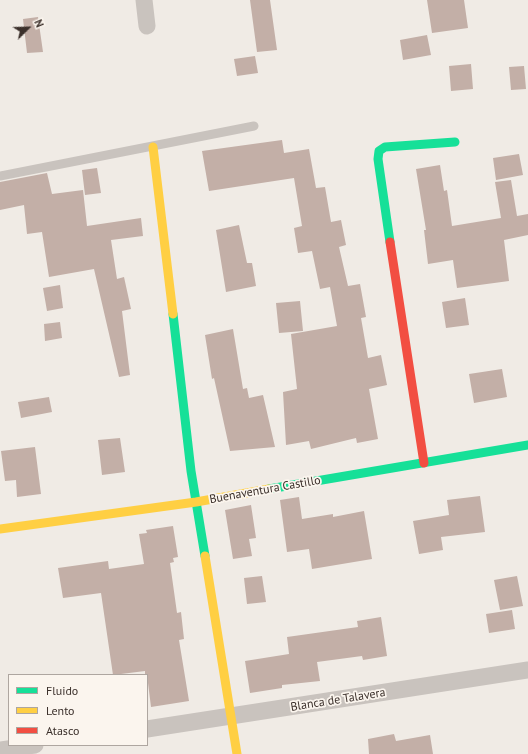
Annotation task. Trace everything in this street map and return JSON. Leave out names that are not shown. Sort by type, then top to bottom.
[{"type":"street","points":[[144,0],[148,26]]},
{"type":"street","points":[[424,463],[378,159],[379,151],[385,147],[455,142]]},
{"type":"street","points":[[153,147],[196,502],[237,754]]},
{"type":"street","name":"Buenaventura Castillo","points":[[0,529],[196,502],[528,445]]},
{"type":"street","name":"Blanca de Talavera","points":[[148,729],[528,670]]},
{"type":"street","points":[[0,750],[28,746]]},
{"type":"lane","points":[[0,176],[254,126]]},
{"type":"building","points":[[250,0],[270,0],[277,50],[257,52]]},
{"type":"building","points":[[427,0],[464,0],[468,28],[432,33]]},
{"type":"building","points":[[38,17],[43,52],[27,53],[23,19]]},
{"type":"building","points":[[427,35],[431,55],[403,60],[400,40]]},
{"type":"building","points":[[255,56],[258,73],[237,76],[234,59]]},
{"type":"building","points":[[471,64],[473,89],[451,91],[449,66]]},
{"type":"building","points":[[524,66],[526,89],[511,90],[509,67]]},
{"type":"building","points":[[282,140],[284,153],[309,149],[316,188],[325,187],[331,222],[341,220],[346,245],[339,247],[348,286],[360,284],[366,317],[361,318],[368,358],[381,355],[387,385],[369,389],[378,439],[357,443],[356,438],[311,449],[309,441],[286,445],[283,392],[297,389],[291,334],[337,326],[330,287],[320,289],[312,251],[298,253],[294,228],[302,226],[294,178],[209,191],[202,151]]},
{"type":"building","points":[[519,154],[523,175],[496,180],[493,158]]},
{"type":"building","points":[[440,165],[444,191],[447,190],[452,226],[501,218],[495,182],[511,180],[517,216],[528,214],[528,235],[504,240],[509,281],[457,288],[453,260],[428,264],[424,230],[426,230],[416,169]]},
{"type":"building","points":[[97,168],[101,193],[85,195],[82,170]]},
{"type":"building","points":[[47,173],[52,194],[83,190],[87,226],[141,218],[143,236],[111,240],[117,279],[124,277],[131,309],[122,311],[130,375],[119,377],[94,269],[49,277],[42,232],[27,234],[24,205],[0,210],[0,182]]},
{"type":"building","points":[[239,225],[247,263],[252,263],[256,286],[226,292],[216,230]]},
{"type":"building","points":[[60,285],[63,308],[47,311],[43,288]]},
{"type":"building","points":[[465,298],[469,325],[446,328],[442,302]]},
{"type":"building","points":[[300,301],[303,331],[279,333],[276,303]]},
{"type":"building","points":[[60,322],[62,338],[45,341],[44,324]]},
{"type":"building","points":[[233,329],[243,389],[247,388],[249,398],[263,395],[275,447],[230,451],[214,378],[212,379],[205,335]]},
{"type":"building","points":[[502,369],[507,397],[474,403],[469,374]]},
{"type":"building","points":[[49,397],[52,412],[21,418],[18,402]]},
{"type":"building","points":[[120,438],[125,472],[102,475],[98,440]]},
{"type":"building","points":[[35,447],[41,494],[17,497],[16,480],[5,481],[1,451]]},
{"type":"building","points":[[480,496],[485,532],[441,537],[443,550],[419,554],[413,521],[449,515],[447,500]]},
{"type":"building","points":[[299,497],[302,519],[333,514],[333,517],[364,511],[372,559],[312,569],[309,549],[287,552],[280,500]]},
{"type":"building","points":[[251,505],[256,538],[249,539],[252,556],[233,559],[225,510]]},
{"type":"building","points":[[173,526],[178,557],[173,558],[174,562],[170,563],[177,613],[181,612],[184,639],[179,640],[189,701],[151,707],[148,674],[145,674],[145,671],[113,674],[101,593],[63,598],[58,568],[108,561],[109,569],[144,564],[139,534],[147,533],[146,530]]},
{"type":"building","points":[[262,576],[266,602],[247,604],[244,578]]},
{"type":"building","points":[[517,576],[523,606],[500,610],[494,580]]},
{"type":"building","points":[[512,610],[515,629],[489,633],[486,614]]},
{"type":"building","points":[[381,617],[387,656],[363,660],[362,656],[317,662],[320,681],[282,685],[282,688],[250,693],[245,661],[289,654],[287,637],[358,627],[357,621]]},
{"type":"building","points":[[394,734],[396,741],[430,735],[433,754],[369,754],[368,739]]},
{"type":"traffic: fast","points":[[390,242],[378,159],[379,151],[385,147],[455,142]]},
{"type":"traffic: fast","points":[[173,314],[191,471],[205,556]]},
{"type":"traffic: fast","points":[[269,489],[528,445]]},
{"type":"traffic: slow","points":[[153,147],[173,314]]},
{"type":"traffic: slow","points":[[0,529],[196,502],[269,489]]},
{"type":"traffic: slow","points":[[205,556],[237,754]]},
{"type":"traffic: jam","points":[[390,242],[424,463]]}]
